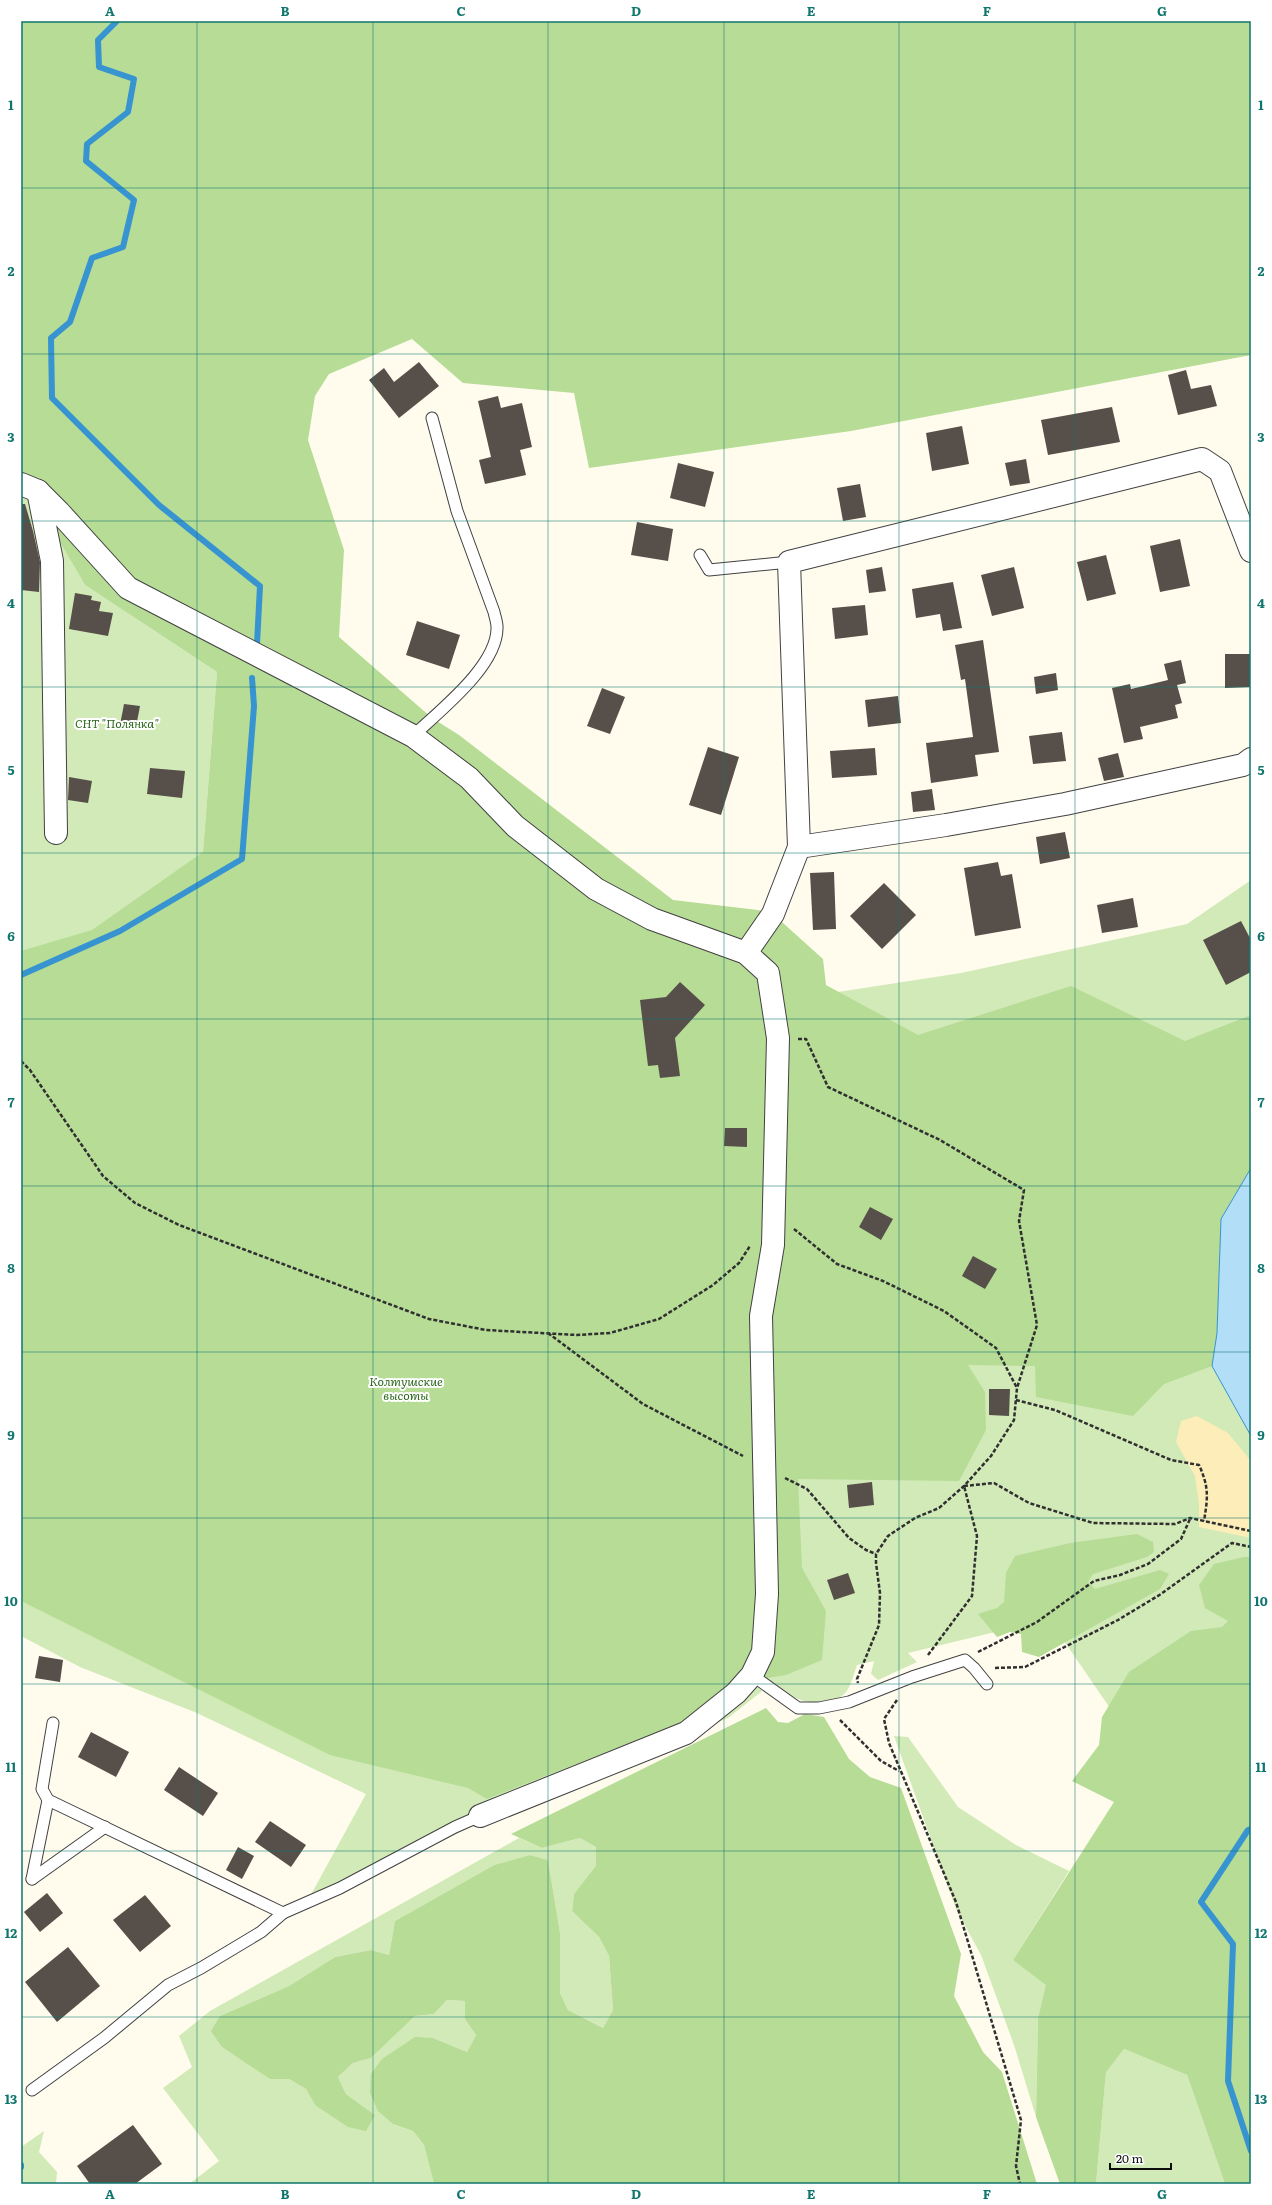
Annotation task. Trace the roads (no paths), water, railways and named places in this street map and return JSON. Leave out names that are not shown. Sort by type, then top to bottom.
[{"type":"street","points":[[746,954],[773,914],[798,847],[789,562],[1202,459],[1220,471],[1251,551]]},
{"type":"street","points":[[29,487],[59,512],[128,588],[412,736],[469,778],[515,826],[596,889],[652,919],[746,954],[768,973],[778,1038],[772,1244],[761,1316],[767,1594],[763,1652],[752,1676],[736,1693],[686,1733],[480,1816]]},
{"type":"street","points":[[29,487],[52,561],[56,833]]},
{"type":"street","points":[[798,847],[946,825],[1065,804],[1243,765],[1251,759]]},
{"type":"lane","points":[[412,736],[478,674],[491,651],[497,628],[494,612],[457,510],[432,418]]},
{"type":"lane","points":[[700,555],[709,570],[789,562]]},
{"type":"lane","points":[[752,1676],[798,1708],[827,1706],[860,1697],[912,1677],[965,1660],[974,1668],[987,1684]]},
{"type":"lane","points":[[53,1722],[42,1789],[48,1800],[283,1913]]},
{"type":"lane","points":[[48,1800],[32,1879],[104,1827]]},
{"type":"lane","points":[[32,2090],[104,2038],[168,1985],[201,1968],[261,1932],[283,1913],[340,1888],[455,1827],[480,1816]]},
{"type":"water","points":[[1251,1168],[1251,1436],[1212,1366],[1217,1333],[1221,1219]]},
{"type":"waterway","points":[[117,21],[98,40],[99,67],[134,79],[128,112],[87,144],[86,161],[134,200],[123,247],[92,258],[70,322],[51,338],[52,398],[159,505],[260,586],[257,644]]},
{"type":"waterway","points":[[21,975],[120,931],[242,859],[254,706],[252,678]]},
{"type":"waterway","points":[[1251,1829],[1248,1830],[1201,1902],[1233,1944],[1228,2081],[1251,2151]]},
{"type":"park label","name":"СНТ \"Полянка\"","points":[[117,723]]},
{"type":"park label","name":"Колтушские высоты","points":[[406,1388]]}]
